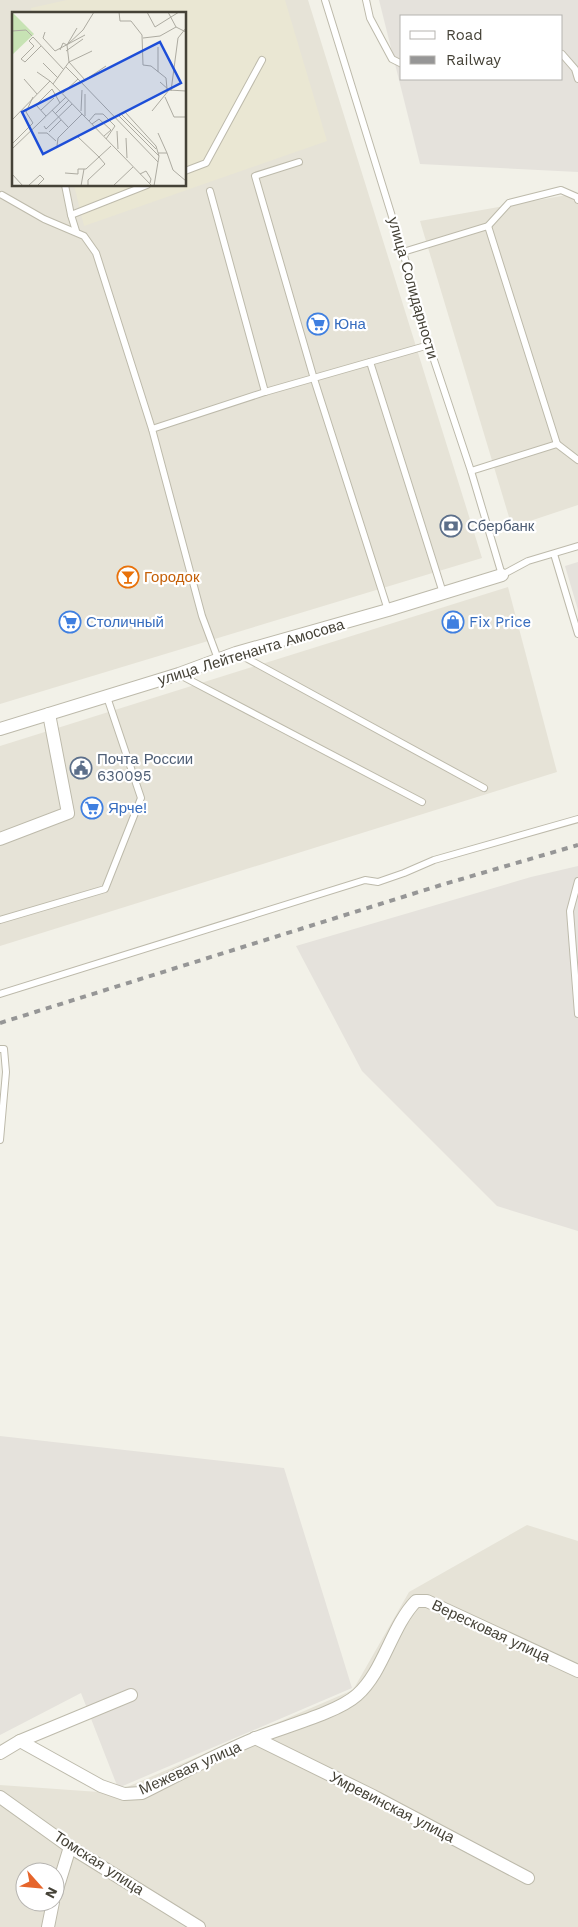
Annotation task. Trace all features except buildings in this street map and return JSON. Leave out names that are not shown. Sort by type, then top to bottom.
[{"type":"street","name":"улица Лейтенанта Амосова","points":[[0,729],[179,674],[236,653],[388,610],[502,575]]},
{"type":"street","points":[[0,839],[68,813],[49,714]]},
{"type":"street","name":"Вересковая улица","points":[[337,1707],[358,1695],[373,1674],[406,1611],[416,1601],[427,1601],[578,1671]]},
{"type":"street","points":[[0,1753],[20,1741],[131,1695]]},
{"type":"street","name":"Межевая улица","points":[[20,1741],[101,1786],[124,1794],[142,1792],[255,1738],[337,1707]]},
{"type":"street","name":"Умревинская улица","points":[[255,1738],[373,1796],[528,1878]]},
{"type":"street","name":"Томская улица","points":[[0,1796],[70,1847],[199,1927]]},
{"type":"street","points":[[65,1863],[70,1847]]},
{"type":"street","points":[[48,1927],[51,1912]]},
{"type":"lane","name":"улица Солидарности","points":[[325,0],[403,252],[429,345],[502,575]]},
{"type":"lane","points":[[366,0],[370,18],[392,59],[400,63]]},
{"type":"lane","points":[[563,55],[575,69],[578,79]]},
{"type":"lane","points":[[186,171],[206,164],[262,60]]},
{"type":"lane","points":[[299,162],[255,176],[314,379],[388,610]]},
{"type":"lane","points":[[65,186],[76,232]]},
{"type":"lane","points":[[71,215],[144,186]]},
{"type":"lane","points":[[403,252],[488,226],[509,203],[561,190],[577,197],[578,200]]},
{"type":"lane","points":[[210,191],[265,392]]},
{"type":"lane","points":[[2,195],[44,219],[84,236],[96,253],[152,428],[202,616],[218,659]]},
{"type":"lane","points":[[488,226],[557,444],[578,460]]},
{"type":"lane","points":[[152,428],[265,392],[429,345]]},
{"type":"lane","points":[[370,362],[443,593]]},
{"type":"lane","points":[[470,471],[557,444]]},
{"type":"lane","points":[[502,575],[528,561],[578,546]]},
{"type":"lane","points":[[554,554],[578,634]]},
{"type":"lane","points":[[236,653],[484,788]]},
{"type":"lane","points":[[179,674],[422,802]]},
{"type":"lane","points":[[0,920],[105,889],[141,798],[106,697]]},
{"type":"lane","points":[[0,994],[365,880],[378,882],[434,860],[578,819]]},
{"type":"lane","points":[[578,881],[570,911],[578,1014]]},
{"type":"lane","points":[[0,1049],[4,1049],[6,1072],[2,1095],[0,1140]]},
{"type":"shaded area","points":[[0,0],[308,0],[482,558],[0,704]]},
{"type":"shaded area","points":[[67,0],[285,0],[327,141],[84,226],[74,186],[186,186],[186,12],[32,12],[31,8]]},
{"type":"shaded area","points":[[379,0],[578,0],[578,172],[420,164]]},
{"type":"shaded area","points":[[578,193],[578,505],[512,527],[420,221]]},
{"type":"shaded area","points":[[578,562],[578,610],[565,566]]},
{"type":"shaded area","points":[[508,587],[557,772],[0,946],[0,746]]},
{"type":"shaded area","points":[[578,866],[578,1231],[497,1206],[362,1071],[296,946],[531,877]]},
{"type":"shaded area","points":[[0,1436],[284,1468],[352,1688],[118,1788],[81,1693],[0,1735]]},
{"type":"shaded area","points":[[527,1525],[578,1541],[578,1927],[0,1927],[0,1785],[113,1793],[353,1690],[409,1592]]},
{"type":"railway","points":[[0,1023],[441,885],[578,845]]},
{"type":"place","name":"Юна","points":[[318,324]]},
{"type":"place","name":"Сбербанк","points":[[451,526]]},
{"type":"place","name":"Городок","points":[[128,577]]},
{"type":"place","name":"Столичный","points":[[70,622]]},
{"type":"place","name":"Fix Price","points":[[453,622]]},
{"type":"place","name":"Почта России 630095","points":[[81,768]]},
{"type":"place","name":"Ярче!","points":[[92,808]]}]
